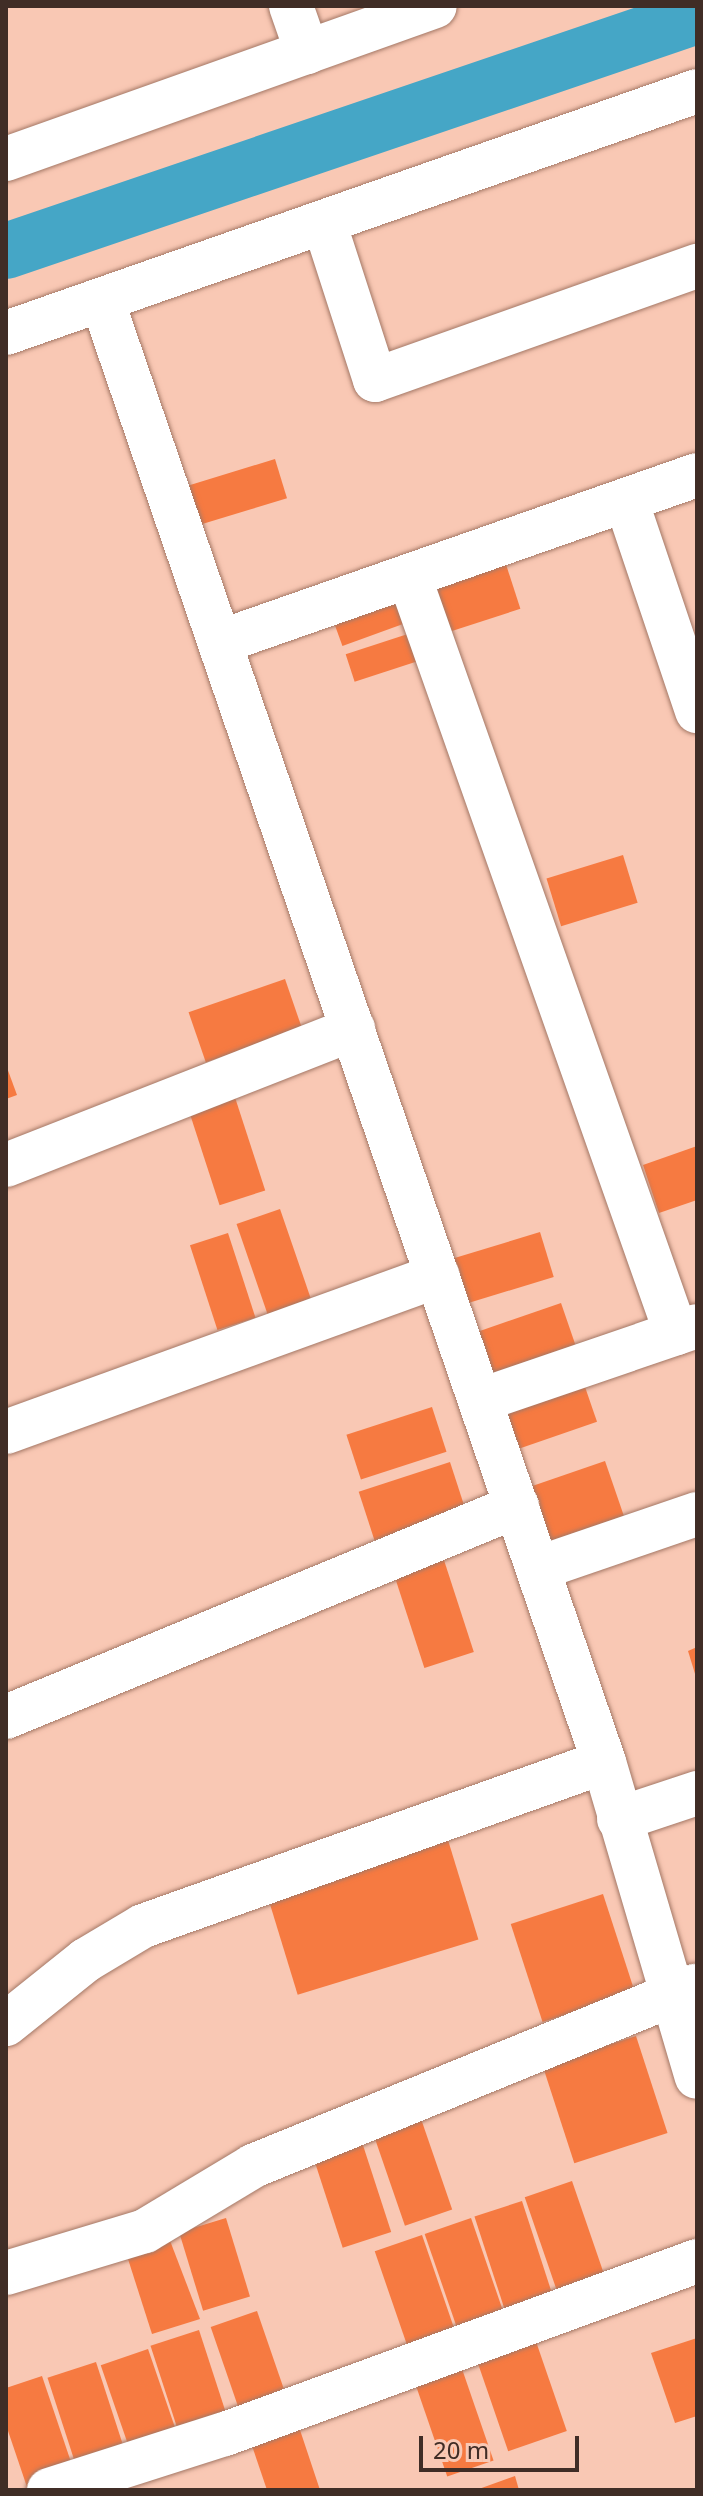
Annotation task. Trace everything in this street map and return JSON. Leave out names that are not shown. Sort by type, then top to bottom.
[{"type":"street","points":[[291,6],[307,52]]},
{"type":"street","points":[[6,159],[435,6]]},
{"type":"street","points":[[6,333],[697,91]]},
{"type":"street","points":[[324,222],[375,380],[697,266]]},
{"type":"street","points":[[102,300],[539,1568],[604,1762],[619,1819],[683,1991],[697,2077]]},
{"type":"street","points":[[220,642],[697,475]]},
{"type":"street","points":[[626,500],[697,711]]},
{"type":"street","points":[[409,576],[687,1329],[481,1400]]},
{"type":"street","points":[[6,1165],[353,1029]]},
{"type":"street","points":[[6,1432],[438,1276]]},
{"type":"street","points":[[6,1717],[517,1506]]},
{"type":"street","points":[[539,1568],[697,1514]]},
{"type":"street","points":[[6,2024],[86,1960],[143,1926],[604,1762]]},
{"type":"street","points":[[619,1819],[697,1793]]},
{"type":"street","points":[[6,2273],[145,2231],[253,2166],[683,1991]]},
{"type":"street","points":[[49,2490],[225,2434],[697,2261]]},
{"type":"building","points":[[275,459],[287,498],[193,527],[181,488]]},
{"type":"building","points":[[500,546],[520,609],[432,638],[412,575]]},
{"type":"building","points":[[399,585],[412,621],[342,646],[329,610]]},
{"type":"building","points":[[417,631],[426,659],[355,682],[346,654]]},
{"type":"building","points":[[623,855],[638,903],[561,926],[546,878]]},
{"type":"building","points":[[285,979],[302,1029],[206,1062],[189,1012]]},
{"type":"building","points":[[6,1065],[17,1095],[6,1099]]},
{"type":"building","points":[[230,1082],[265,1190],[220,1205],[184,1097]]},
{"type":"building","points":[[697,1146],[697,1200],[659,1213],[643,1165]]},
{"type":"building","points":[[280,1209],[312,1301],[268,1316],[237,1224]]},
{"type":"building","points":[[540,1232],[554,1277],[461,1305],[447,1260]]},
{"type":"building","points":[[228,1233],[256,1318],[217,1330],[190,1245]]},
{"type":"building","points":[[561,1303],[579,1355],[483,1388],[466,1336]]},
{"type":"building","points":[[584,1384],[597,1422],[503,1454],[490,1416]]},
{"type":"building","points":[[432,1407],[447,1452],[361,1480],[346,1435]]},
{"type":"building","points":[[605,1461],[628,1528],[550,1555],[527,1488]]},
{"type":"building","points":[[450,1462],[466,1511],[374,1540],[359,1492]]},
{"type":"building","points":[[442,1554],[474,1652],[424,1668],[393,1570]]},
{"type":"building","points":[[697,1647],[697,1677],[696,1677],[688,1651]]},
{"type":"building","points":[[448,1840],[478,1939],[298,1995],[267,1895]]},
{"type":"building","points":[[603,1894],[635,1992],[543,2022],[511,1924]]},
{"type":"building","points":[[636,2036],[668,2133],[574,2163],[543,2066]]},
{"type":"building","points":[[419,2113],[452,2209],[405,2226],[372,2129]]},
{"type":"building","points":[[360,2136],[391,2232],[343,2248],[311,2152]]},
{"type":"building","points":[[572,2181],[605,2277],[558,2294],[525,2197]]},
{"type":"building","points":[[522,2201],[553,2297],[506,2313],[474,2216]]},
{"type":"building","points":[[226,2218],[250,2296],[203,2311],[179,2232]]},
{"type":"building","points":[[471,2218],[504,2313],[458,2329],[425,2234]]},
{"type":"building","points":[[422,2235],[455,2330],[407,2346],[375,2251]]},
{"type":"building","points":[[169,2238],[200,2319],[152,2334],[128,2259]]},
{"type":"building","points":[[257,2311],[290,2406],[244,2422],[211,2327]]},
{"type":"building","points":[[531,2327],[567,2431],[508,2451],[472,2347]]},
{"type":"building","points":[[199,2330],[230,2426],[182,2442],[150,2346]]},
{"type":"building","points":[[697,2338],[697,2416],[675,2423],[651,2353]]},
{"type":"building","points":[[148,2349],[181,2445],[134,2462],[101,2365]]},
{"type":"building","points":[[96,2362],[127,2458],[79,2474],[47,2378]]},
{"type":"building","points":[[461,2366],[494,2461],[447,2477],[415,2382]]},
{"type":"building","points":[[42,2376],[74,2471],[27,2487],[6,2425],[6,2388]]},
{"type":"building","points":[[297,2421],[320,2490],[267,2490],[249,2437]]},
{"type":"building","points":[[515,2476],[519,2490],[476,2490]]},
{"type":"waterway","points":[[6,251],[697,16]]}]
